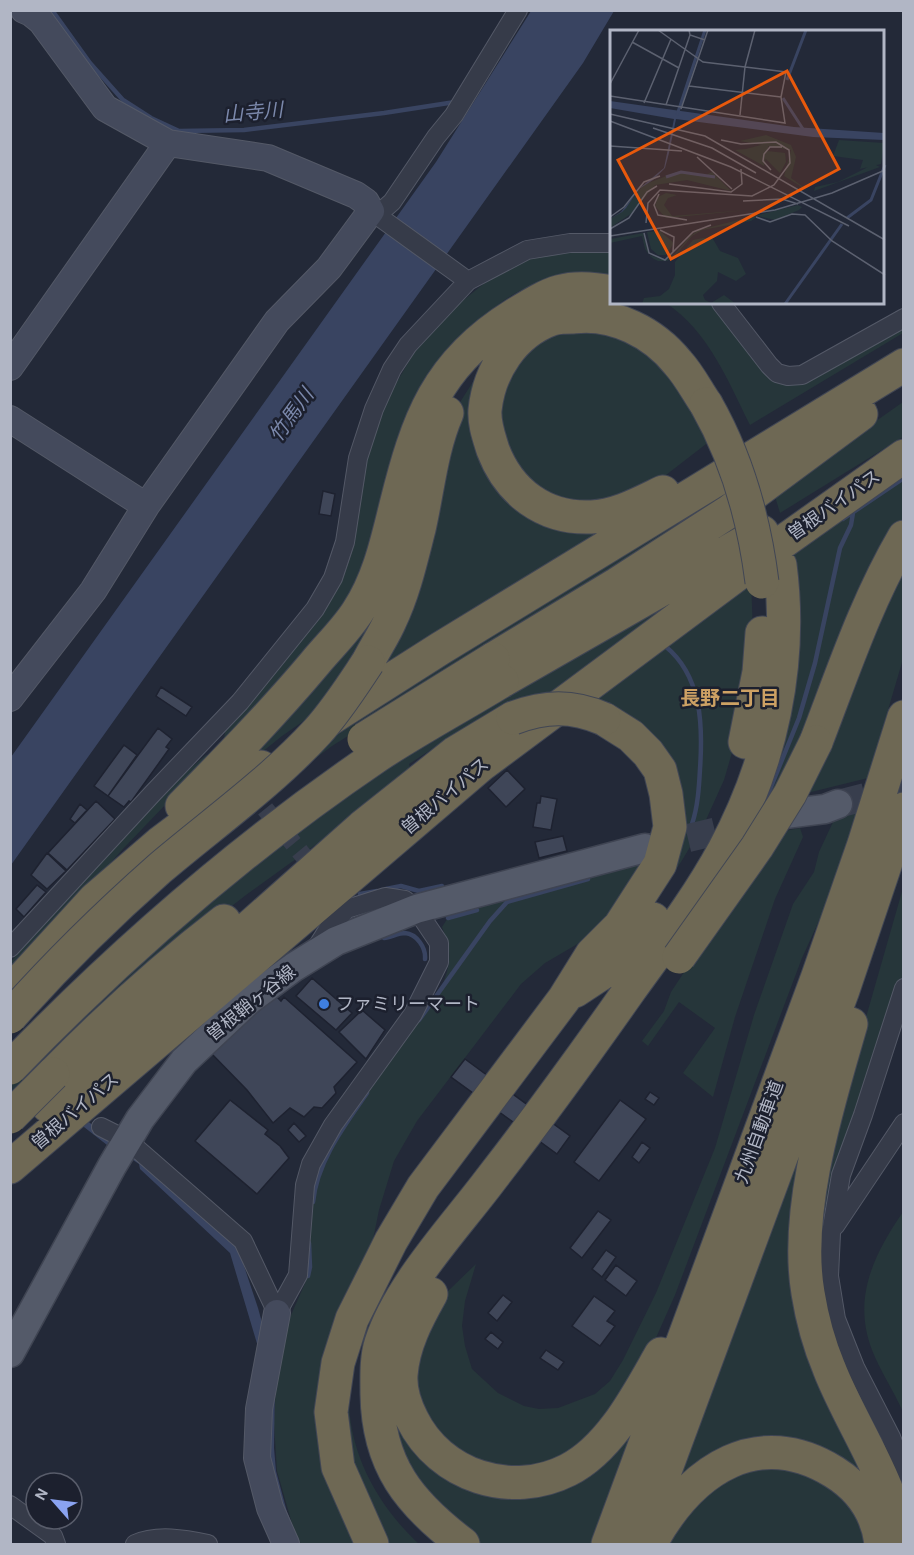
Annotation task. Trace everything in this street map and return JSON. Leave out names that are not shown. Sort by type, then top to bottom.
[{"type":"highway","points":[[10,992],[128,860],[282,703],[358,611],[379,570],[406,465],[423,416],[445,377],[472,345],[492,328],[538,300],[560,290],[578,287],[610,292]]},
{"type":"highway","points":[[463,1545],[420,1507],[398,1478],[382,1443],[377,1414],[377,1371],[381,1343],[410,1284],[566,1080],[685,913],[723,851],[747,803],[771,733],[781,684],[783,587],[771,574],[757,542],[751,512],[721,430],[716,400],[698,358],[675,331],[656,315],[637,304]]},
{"type":"highway","points":[[716,400],[663,346],[644,332],[621,322],[583,316],[552,319],[521,336],[503,358],[491,382],[485,411],[487,434],[498,461],[513,486],[535,504],[562,515],[591,517],[622,511],[708,471],[828,398],[903,359]]},
{"type":"highway","points":[[10,1017],[116,908],[280,769],[336,710],[368,662],[390,621],[405,582],[441,427],[456,392],[474,363],[511,317]]},
{"type":"highway","points":[[95,899],[160,843],[280,752],[362,697],[903,365]]},
{"type":"highway","points":[[10,1068],[114,965],[164,920],[272,833],[617,584],[730,511],[903,383]]},
{"type":"highway","points":[[10,1038],[103,946],[174,884],[249,822],[368,736],[497,670],[634,608],[903,450]]},
{"type":"highway","name":"曽根バイパス","points":[[10,1167],[481,765],[729,579],[903,456]]},
{"type":"highway","points":[[566,1080],[679,957],[757,847],[790,794],[816,742],[867,606],[903,537]]},
{"type":"highway","points":[[564,999],[613,966],[636,943],[683,880],[702,850],[727,799],[749,727],[759,672],[762,624],[771,574]]},
{"type":"highway","points":[[10,1139],[362,826],[455,753],[513,718],[534,710],[554,708],[588,712],[604,719],[631,736],[648,753],[660,770],[670,827],[660,864],[620,926],[592,954],[564,999],[423,1187],[391,1241],[352,1319],[338,1363],[331,1412],[338,1467],[372,1545]]},
{"type":"highway","name":"九州自動車道","points":[[608,1545],[822,965],[864,844],[903,717]]},
{"type":"highway","name":"九州自動車道","points":[[638,1545],[843,990],[903,809]]},
{"type":"highway","points":[[10,1117],[138,991],[196,943],[246,904],[362,826]]},
{"type":"highway","points":[[901,1545],[887,1492],[829,1368],[816,1330],[807,1292],[805,1257],[806,1222],[818,1147],[903,829]]},
{"type":"highway","points":[[514,1149],[453,1261],[415,1322],[401,1376],[404,1403],[417,1428],[432,1448],[459,1470],[484,1479],[510,1484],[545,1479],[569,1470],[604,1442],[632,1405],[662,1352],[725,1224]]},
{"type":"highway","points":[[423,1187],[408,1256],[370,1325],[358,1373],[358,1408],[363,1440],[373,1470],[404,1517],[433,1545]]},
{"type":"highway","points":[[650,1545],[675,1506],[694,1485],[733,1460],[766,1452],[793,1453],[819,1462],[842,1476],[860,1493],[873,1513],[881,1545]]},
{"type":"main road","points":[[785,814],[825,809],[838,804]]},
{"type":"main road","name":"曽根鞘ヶ谷線","points":[[10,1353],[121,1150],[158,1093],[192,1054],[249,1000],[336,940],[416,909],[645,848]]},
{"type":"street","points":[[24,10],[41,21],[105,108],[168,143],[268,158],[356,195],[366,202],[377,216],[468,281]]},
{"type":"street","points":[[10,698],[93,591],[146,506],[277,321],[392,202],[436,137],[454,115],[518,10]]},
{"type":"street","points":[[10,367],[168,143]]},
{"type":"street","points":[[10,948],[153,793],[212,743],[315,609],[333,578],[345,542],[358,458],[374,409],[392,369],[408,345],[468,281],[528,250],[570,243],[610,243]]},
{"type":"street","points":[[722,304],[769,365],[777,373],[788,376],[802,375],[817,368],[903,318]]},
{"type":"street","points":[[10,419],[146,506]]},
{"type":"street","points":[[285,1545],[270,1508],[257,1458],[259,1409],[277,1313],[298,1275],[305,1185],[311,1164],[333,1125],[413,1014],[439,962],[439,943],[416,909]]},
{"type":"street","points":[[903,988],[863,1115],[841,1175],[831,1233],[829,1276],[836,1319],[855,1366],[891,1437],[903,1472]]},
{"type":"street","points":[[831,1233],[903,1124]]},
{"type":"street","points":[[101,1127],[121,1150],[243,1241],[277,1313]]},
{"type":"street","points":[[10,1505],[52,1536],[56,1545]]},
{"type":"street","points":[[135,1545],[142,1541],[179,1538],[208,1545]]},
{"type":"shaded area","points":[[610,250],[610,278],[555,282],[527,288],[500,304],[468,331],[360,588],[226,741],[224,738],[226,726],[328,601],[365,466],[387,399],[415,351],[460,303],[492,277],[516,263],[552,252]]},
{"type":"shaded area","points":[[667,304],[714,304],[781,382],[903,323],[903,333],[750,425],[716,358],[694,328]]},
{"type":"shaded area","points":[[564,330],[623,335],[674,375],[710,441],[666,475],[624,495],[588,503],[573,502],[543,491],[519,473],[499,421],[503,386],[533,345]]},
{"type":"shaded area","points":[[488,358],[496,481],[625,520],[370,677],[457,407]]},
{"type":"shaded area","points":[[903,402],[903,437],[780,513],[774,493]]},
{"type":"shaded area","points":[[903,475],[903,518],[896,527],[785,776],[737,846],[788,555]]},
{"type":"shaded area","points":[[730,482],[734,495],[332,746],[284,782],[331,730]]},
{"type":"shaded area","points":[[728,558],[555,698],[494,709],[409,764],[412,775],[246,895],[183,944],[11,1100],[11,1084],[81,1012],[319,810]]},
{"type":"shaded area","points":[[903,561],[903,659],[868,778],[803,794]]},
{"type":"shaded area","points":[[751,578],[753,635],[736,739],[724,780],[705,822],[658,896],[682,816],[585,701]]},
{"type":"shaded area","points":[[396,583],[331,702],[282,736],[221,785]]},
{"type":"shaded area","points":[[206,755],[212,756],[122,850],[11,976],[11,962],[30,938],[179,778]]},
{"type":"shaded area","points":[[858,812],[822,914],[802,958],[675,1295],[647,1358],[598,1433],[550,1467],[488,1470],[429,1429],[412,1375],[434,1310],[448,1291],[476,1264],[465,1301],[462,1326],[465,1346],[472,1369],[498,1393],[524,1406],[539,1409],[558,1408],[595,1394],[610,1381],[656,1293],[715,1148],[754,1015],[793,904],[814,872],[819,852],[833,822],[843,815]]},
{"type":"shaded area","points":[[800,828],[803,837],[775,899],[735,1017],[713,1097],[683,1073],[715,1028],[679,1002],[648,1046],[642,1041],[664,1011],[671,992],[696,954],[784,831]]},
{"type":"shaded area","points":[[651,862],[598,932],[545,963],[521,984],[417,1121],[394,1161],[379,1210],[369,1259],[330,1356],[363,1544],[301,1544],[295,1534],[277,1471],[274,1424],[276,1383],[284,1331],[306,1281],[308,1236],[315,1180],[326,1154],[342,1127],[443,984],[449,955],[442,927],[451,913]]},
{"type":"shaded area","points":[[903,888],[903,982],[826,1219],[862,1423],[814,1244],[832,1136]]},
{"type":"shaded area","points":[[822,1091],[794,1224],[881,1504],[795,1442],[671,1496],[738,1323]]},
{"type":"shaded area","points":[[903,1212],[903,1412],[872,1350],[866,1331],[864,1312],[865,1295],[875,1260]]},
{"type":"shaded area","points":[[651,1393],[592,1544],[479,1544],[436,1510],[390,1432],[394,1394],[508,1495]]},
{"type":"shaded area","points":[[349,1396],[354,1437],[368,1477],[391,1513],[419,1544],[388,1544],[364,1500],[345,1431]]},
{"type":"shaded area","points":[[786,1463],[846,1495],[870,1544],[662,1544],[671,1528],[728,1473]]},
{"type":"water","name":"竹馬川","points":[[531,11],[614,11],[583,63],[11,865],[11,757],[436,162]]},
{"type":"water","points":[[10,1059],[100,1131],[146,1163],[238,1248],[266,1337],[275,1384],[276,1471],[287,1512],[300,1544],[294,1544],[289,1534],[270,1462],[269,1384],[230,1253],[140,1169],[139,1164],[107,1145],[11,1070]]},
{"type":"building","points":[[323,491],[335,494],[331,516],[319,514]]},
{"type":"building","points":[[161,687],[192,707],[186,716],[156,696]]},
{"type":"building","points":[[158,728],[172,739],[166,747],[169,749],[131,802],[129,801],[124,807],[108,796]]},
{"type":"building","points":[[124,745],[137,755],[108,796],[94,786]]},
{"type":"building","points":[[507,770],[525,789],[506,807],[488,788]]},
{"type":"building","points":[[541,796],[557,799],[551,830],[533,827],[537,803],[540,803]]},
{"type":"building","points":[[96,801],[115,819],[67,870],[48,853]]},
{"type":"building","points":[[80,804],[87,810],[75,823],[70,819]]},
{"type":"building","points":[[563,836],[567,851],[539,858],[535,842]]},
{"type":"building","points":[[47,853],[66,871],[47,889],[31,875]]},
{"type":"building","points":[[37,885],[46,892],[24,917],[16,909]]},
{"type":"building","name":"ファミリーマート","points":[[312,978],[352,1013],[336,1030],[296,996]]},
{"type":"building","points":[[276,996],[281,1001],[284,997],[357,1062],[334,1087],[336,1093],[322,1108],[314,1107],[304,1117],[290,1108],[273,1123],[247,1090],[210,1052]]},
{"type":"building","points":[[362,1010],[385,1030],[366,1059],[339,1032]]},
{"type":"building","points":[[465,1059],[570,1136],[557,1154],[451,1077]]},
{"type":"building","points":[[650,1092],[659,1098],[654,1105],[645,1099]]},
{"type":"building","points":[[230,1100],[268,1130],[265,1134],[280,1146],[289,1158],[257,1194],[195,1141]]},
{"type":"building","points":[[620,1100],[646,1119],[599,1181],[574,1162]]},
{"type":"building","points":[[294,1123],[306,1136],[299,1142],[288,1130]]},
{"type":"building","points":[[642,1142],[650,1148],[639,1163],[632,1157]]},
{"type":"building","points":[[598,1211],[611,1220],[582,1258],[570,1248]]},
{"type":"building","points":[[606,1250],[616,1257],[602,1277],[592,1269]]},
{"type":"building","points":[[616,1265],[637,1281],[626,1296],[605,1280]]},
{"type":"building","points":[[503,1295],[512,1302],[497,1321],[488,1313]]},
{"type":"building","points":[[594,1296],[615,1311],[607,1321],[615,1326],[600,1346],[572,1326]]},
{"type":"building","points":[[491,1332],[503,1342],[498,1349],[485,1339]]},
{"type":"building","points":[[546,1350],[564,1362],[558,1370],[540,1358]]},
{"type":"waterway","name":"山寺川","points":[[52,10],[90,63],[123,100],[151,118],[179,131],[244,130],[455,102]]},
{"type":"waterway","points":[[843,519],[904,478]]},
{"type":"waterway","points":[[762,809],[799,718],[815,663],[840,548],[851,525],[853,513]]},
{"type":"waterway","points":[[665,646],[677,658],[693,686],[700,719],[699,783],[692,824]]},
{"type":"waterway","points":[[419,1020],[490,921],[507,902],[588,879]]},
{"type":"waterway","points":[[386,889],[401,886],[419,891],[442,886]]},
{"type":"waterway","points":[[360,894],[377,891]]},
{"type":"waterway","points":[[448,918],[477,910]]},
{"type":"waterway","points":[[384,938],[405,933],[413,936],[422,946],[425,959]]},
{"type":"waterway","points":[[313,1202],[326,1158],[367,1093]]},
{"type":"waterway","points":[[308,1276],[309,1243]]},
{"type":"tunnel","points":[[838,804],[904,787]]},
{"type":"tunnel","points":[[248,788],[320,876]]},
{"type":"tunnel","points":[[647,848],[751,823]]},
{"type":"place","name":"ファミリーマート","points":[[324,1004]]},
{"type":"district","name":"長野二丁目","points":[[730,698]]}]
